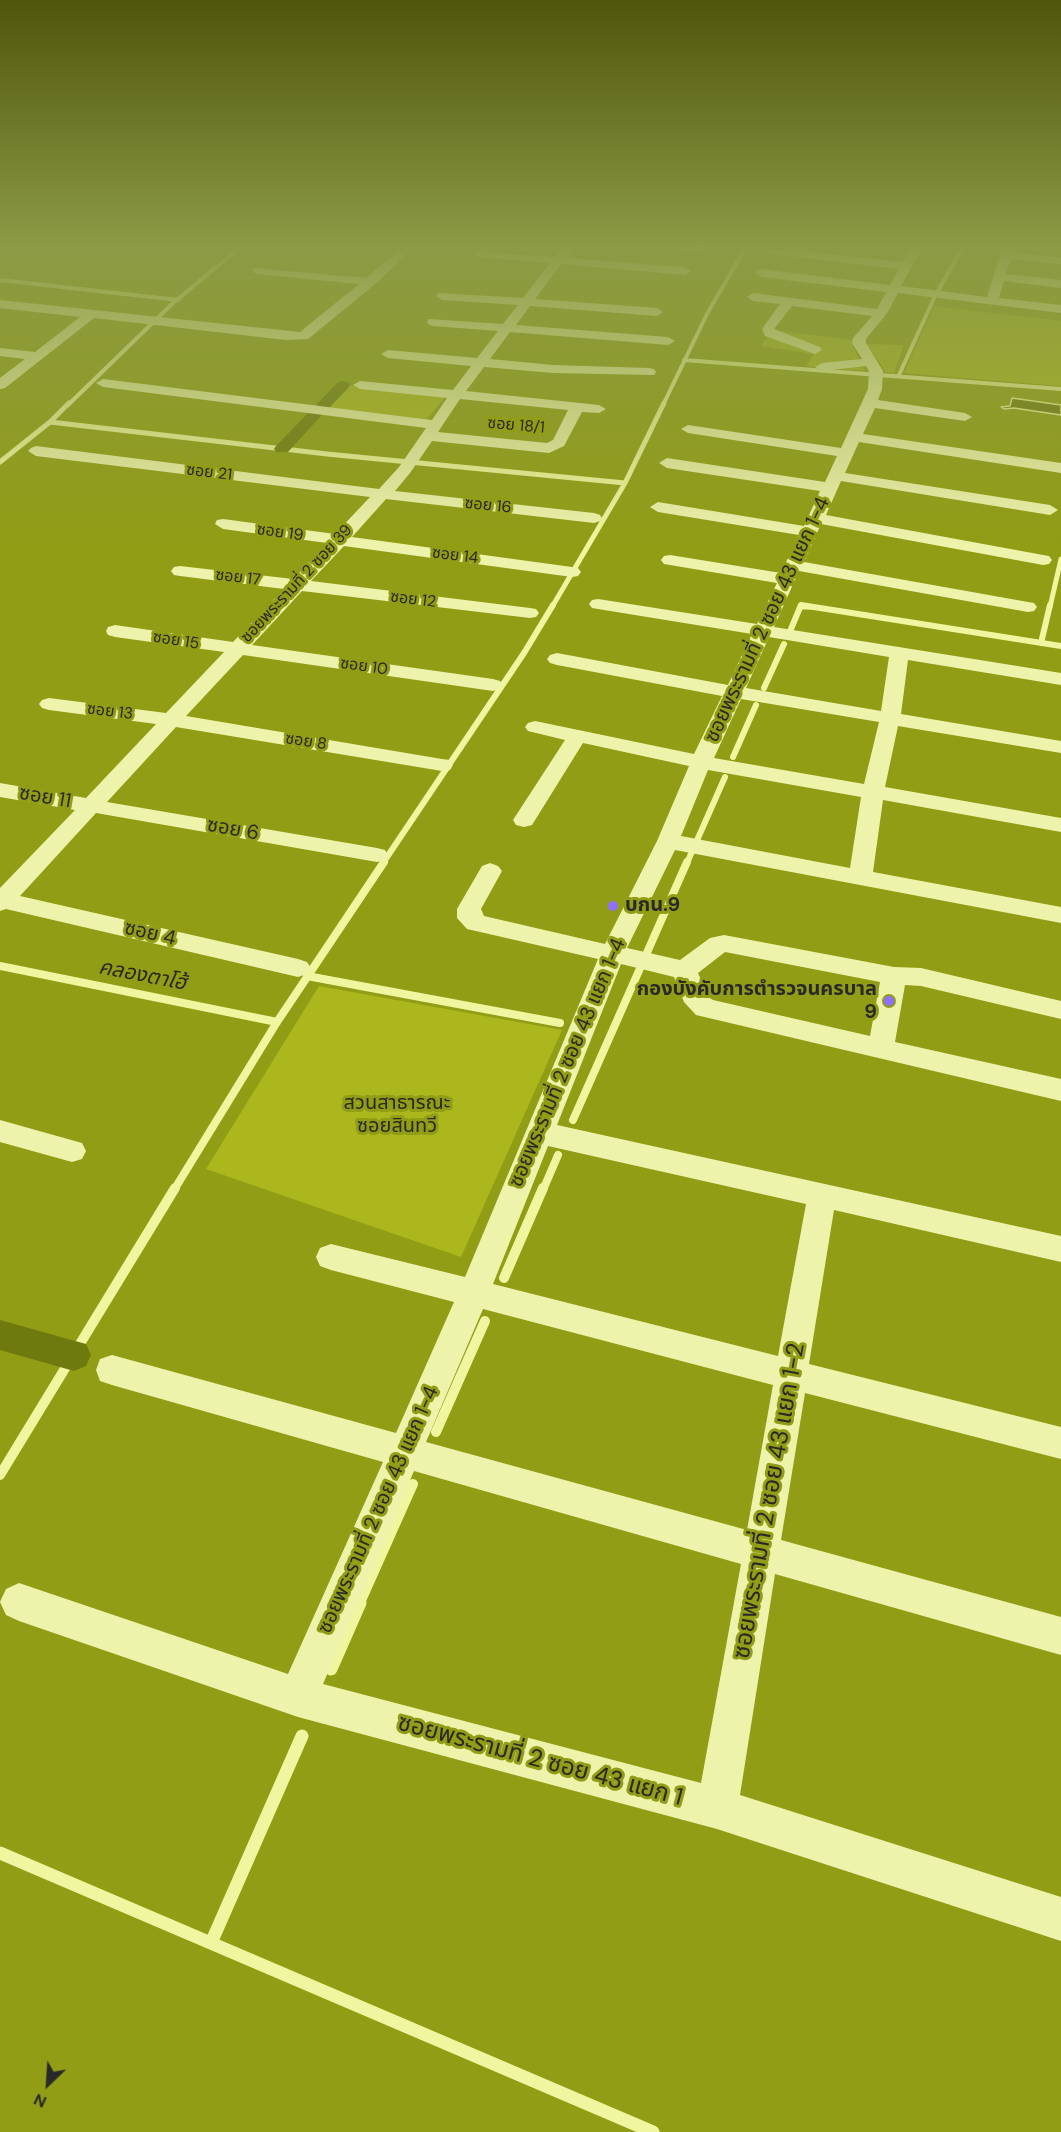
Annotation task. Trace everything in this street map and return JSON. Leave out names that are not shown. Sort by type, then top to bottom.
[{"type":"street","points":[[0,385],[51,344]]},
{"type":"street","name":"ซอยพระรามที่ 2 ซอย 39","points":[[1,901],[411,463],[456,395],[494,344]]},
{"type":"street","points":[[800,344],[815,350]]},
{"type":"street","points":[[860,344],[873,379]]},
{"type":"street","points":[[0,352],[36,356]]},
{"type":"street","points":[[388,354],[604,372],[649,372]]},
{"type":"street","points":[[822,367],[873,379],[965,417]]},
{"type":"street","name":"ซอยพระรามที่ 2 ซอย 43 แยก 1-4","points":[[298,1697],[474,1293],[613,952],[668,841],[701,762],[841,464],[873,379]]},
{"type":"street","name":"ซอย 18/1","points":[[103,383],[549,448],[559,443],[577,407]]},
{"type":"street","points":[[360,385],[599,409]]},
{"type":"street","points":[[688,429],[1050,510]]},
{"type":"street","name":"ซอย 21","points":[[36,451],[382,494]]},
{"type":"street","points":[[667,463],[1061,468]]},
{"type":"street","name":"ซอย 16","points":[[382,494],[594,518]]},
{"type":"street","points":[[658,507],[813,525],[1043,560]]},
{"type":"street","name":"ซอย 19","points":[[223,524],[338,541]]},
{"type":"street","name":"ซอย 14","points":[[338,541],[572,572]]},
{"type":"street","points":[[670,560],[790,572],[1028,608]]},
{"type":"street","name":"ซอย 17","points":[[180,571],[296,586]]},
{"type":"street","name":"ซอย 12","points":[[296,586],[530,614]]},
{"type":"street","points":[[598,604],[1061,679]]},
{"type":"street","name":"ซอย 15","points":[[115,631],[236,650]]},
{"type":"street","name":"ซอย 10","points":[[236,650],[492,685]]},
{"type":"street","points":[[860,878],[873,792],[890,718],[899,654]]},
{"type":"street","points":[[557,659],[735,692],[1061,747]]},
{"type":"street","name":"ซอย 13","points":[[49,704],[171,720]]},
{"type":"street","name":"ซอย 8","points":[[171,720],[442,765]]},
{"type":"street","points":[[535,727],[701,762],[1061,825]]},
{"type":"street","points":[[524,820],[577,737]]},
{"type":"street","name":"ซอย 11","points":[[0,790],[89,806]]},
{"type":"street","name":"ซอย 6","points":[[89,806],[376,855]]},
{"type":"street","points":[[668,841],[1061,915]]},
{"type":"street","points":[[490,872],[469,909],[469,918],[476,923],[613,952],[684,970]]},
{"type":"street","name":"ซอย 4","points":[[1,901],[298,968]]},
{"type":"street","points":[[684,970],[719,944],[724,943],[894,976],[921,977],[1061,1010]]},
{"type":"street","points":[[684,970],[696,1002],[705,1008],[1061,1090]]},
{"type":"street","points":[[881,1048],[894,976]]},
{"type":"street","points":[[0,1131],[72,1151]]},
{"type":"street","points":[[538,1132],[1061,1249]]},
{"type":"street","name":"ซอยพระรามที่ 2 ซอย 43 แยก 1-2","points":[[717,1808],[822,1195]]},
{"type":"street","points":[[331,1257],[1061,1443]]},
{"type":"street","points":[[112,1370],[1061,1636]]},
{"type":"street","name":"ซอยพระรามที่ 2 ซอย 43 แยก 1","points":[[19,1602],[298,1697],[717,1808],[1061,1918]]},
{"type":"green space","points":[[853,344],[865,371],[806,366],[814,354],[761,346]]},
{"type":"green space","points":[[866,344],[904,345],[894,373],[886,372]]},
{"type":"green space","points":[[917,344],[1061,344],[1061,386],[904,373]]},
{"type":"green space","points":[[348,385],[446,396],[427,419],[326,407]]},
{"type":"green space","name":"สวนสาธารณะ ซอยสินทวี","points":[[319,986],[562,1030],[461,1257],[206,1169]]},
{"type":"shaded area","points":[[1012,398],[1061,405],[1061,415],[1001,407],[1010,406]]},
{"type":"waterway","points":[[68,405],[130,344]]},
{"type":"waterway","points":[[685,360],[692,344]]},
{"type":"waterway","points":[[899,375],[913,344]]},
{"type":"waterway","points":[[663,405],[685,360]]},
{"type":"waterway","points":[[685,360],[1061,389]]},
{"type":"waterway","points":[[324,405],[343,385]]},
{"type":"waterway","points":[[50,422],[69,403]]},
{"type":"waterway","points":[[625,483],[664,403]]},
{"type":"waterway","points":[[282,449],[315,414]]},
{"type":"waterway","points":[[0,462],[50,422]]},
{"type":"waterway","points":[[50,422],[327,454],[625,483]]},
{"type":"waterway","points":[[552,607],[625,483]]},
{"type":"waterway","points":[[1050,607],[1061,559]]},
{"type":"waterway","points":[[383,863],[524,653],[553,605]]},
{"type":"waterway","points":[[800,607],[801,605],[1041,643]]},
{"type":"waterway","points":[[1041,643],[1050,605]]},
{"type":"waterway","points":[[791,629],[800,607]]},
{"type":"waterway","points":[[800,607],[811,607]]},
{"type":"waterway","points":[[1041,643],[1061,646]]},
{"type":"waterway","points":[[764,688],[784,644]]},
{"type":"waterway","points":[[733,757],[756,705]]},
{"type":"waterway","points":[[687,863],[725,777]]},
{"type":"waterway","points":[[308,976],[384,862]]},
{"type":"waterway","points":[[573,1120],[687,862]]},
{"type":"waterway","name":"คลองตาโฮ้","points":[[0,966],[277,1022]]},
{"type":"waterway","points":[[277,1022],[308,976]]},
{"type":"waterway","points":[[308,976],[560,1023]]},
{"type":"waterway","points":[[174,1190],[277,1022]]},
{"type":"waterway","points":[[543,1190],[558,1155]]},
{"type":"waterway","points":[[0,1475],[175,1188]]},
{"type":"waterway","points":[[504,1278],[543,1188]]},
{"type":"waterway","points":[[436,1432],[485,1321]]},
{"type":"waterway","points":[[0,1335],[74,1355]]},
{"type":"waterway","points":[[359,1605],[413,1484]]},
{"type":"waterway","points":[[331,1669],[360,1603]]},
{"type":"waterway","points":[[211,1943],[302,1736]]},
{"type":"waterway","points":[[0,1853],[653,2132]]},
{"type":"place","name":"บกน.9","points":[[613,906]]},
{"type":"place","name":"กองบังคับการตำรวจนครบาล 9","points":[[889,1001]]}]
